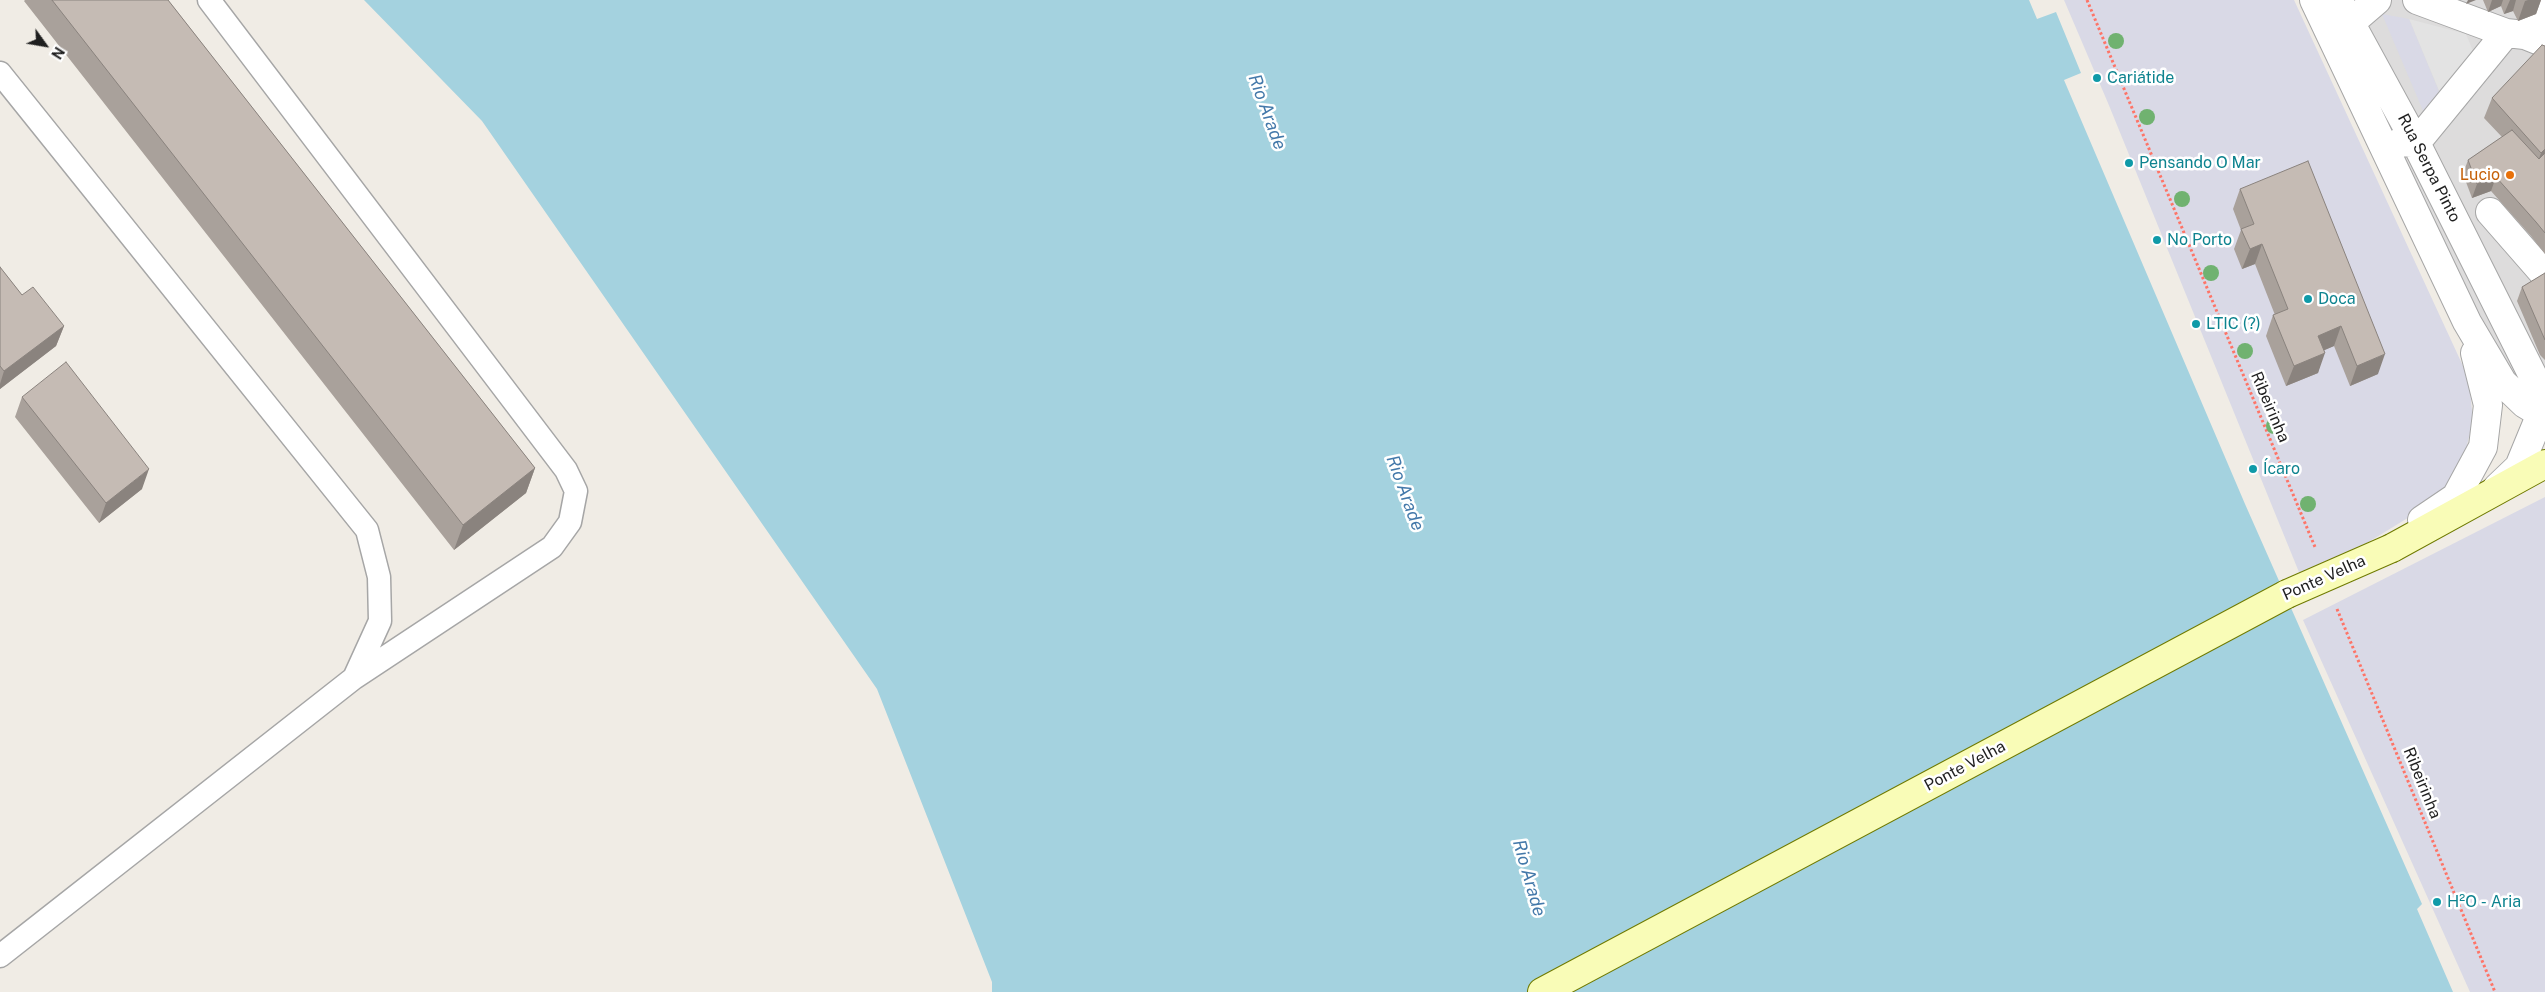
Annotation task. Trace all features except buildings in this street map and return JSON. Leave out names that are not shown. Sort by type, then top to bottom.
[{"type":"main road","name":"Ponte Velha","points":[[1542,992],[2287,594],[2390,544],[2545,464]]},
{"type":"street","name":"Rua Serpa Pinto","points":[[2314,0],[2467,322]]},
{"type":"street","name":"Rua Serpa Pinto","points":[[2338,0],[2416,143],[2535,380],[2541,413],[2519,467],[2497,488]]},
{"type":"street","points":[[2350,75],[2347,42],[2356,18],[2377,0]]},
{"type":"street","points":[[2383,0],[2425,3],[2525,37]]},
{"type":"street","points":[[2369,115],[2390,137],[2403,143],[2416,143],[2525,37],[2545,8]]},
{"type":"street","points":[[2490,212],[2545,275]]},
{"type":"street","points":[[2467,322],[2502,383],[2524,404],[2541,413]]},
{"type":"street","points":[[2390,544],[2456,497],[2483,448],[2488,404],[2467,322]]},
{"type":"lane","points":[[0,956],[354,678],[552,547],[570,522],[576,491],[566,470],[209,0]]},
{"type":"lane","points":[[0,73],[367,530],[379,577],[380,621],[354,678]]},
{"type":"path","name":"Ribeirinha","points":[[2087,0],[2316,550]]},
{"type":"path","name":"Ribeirinha","points":[[2335,603],[2495,992]]},
{"type":"shaded area","points":[[2064,0],[2294,0],[2469,379],[2473,421],[2464,457],[2445,490],[2411,516],[2303,582],[2108,103]]},
{"type":"shaded area","points":[[2314,0],[2545,0],[2545,416],[2525,404]]},
{"type":"shaded area","points":[[2382,14],[2409,19],[2440,94],[2424,113]]},
{"type":"shaded area","points":[[2409,19],[2466,34],[2473,51],[2440,93]]},
{"type":"shaded area","points":[[2545,497],[2545,992],[2470,992],[2303,620]]},
{"type":"water","name":"Rio Arade","points":[[364,0],[2029,0],[2037,19],[2056,12],[2081,73],[2064,80],[2245,504],[2422,904],[2417,909],[2453,992],[992,992],[992,982],[877,689],[482,121]]},
{"type":"place","name":"Cariátide","points":[[2097,78]]},
{"type":"place","name":"Pensando O Mar","points":[[2129,163]]},
{"type":"place","name":"Lucio","points":[[2510,175]]},
{"type":"place","name":"No Porto","points":[[2157,240]]},
{"type":"place","name":"Doca","points":[[2308,299]]},
{"type":"place","name":"LTIC (?)","points":[[2196,324]]},
{"type":"place","name":"Ícaro","points":[[2253,469]]},
{"type":"place","name":"H²O - Aria","points":[[2437,902]]}]
